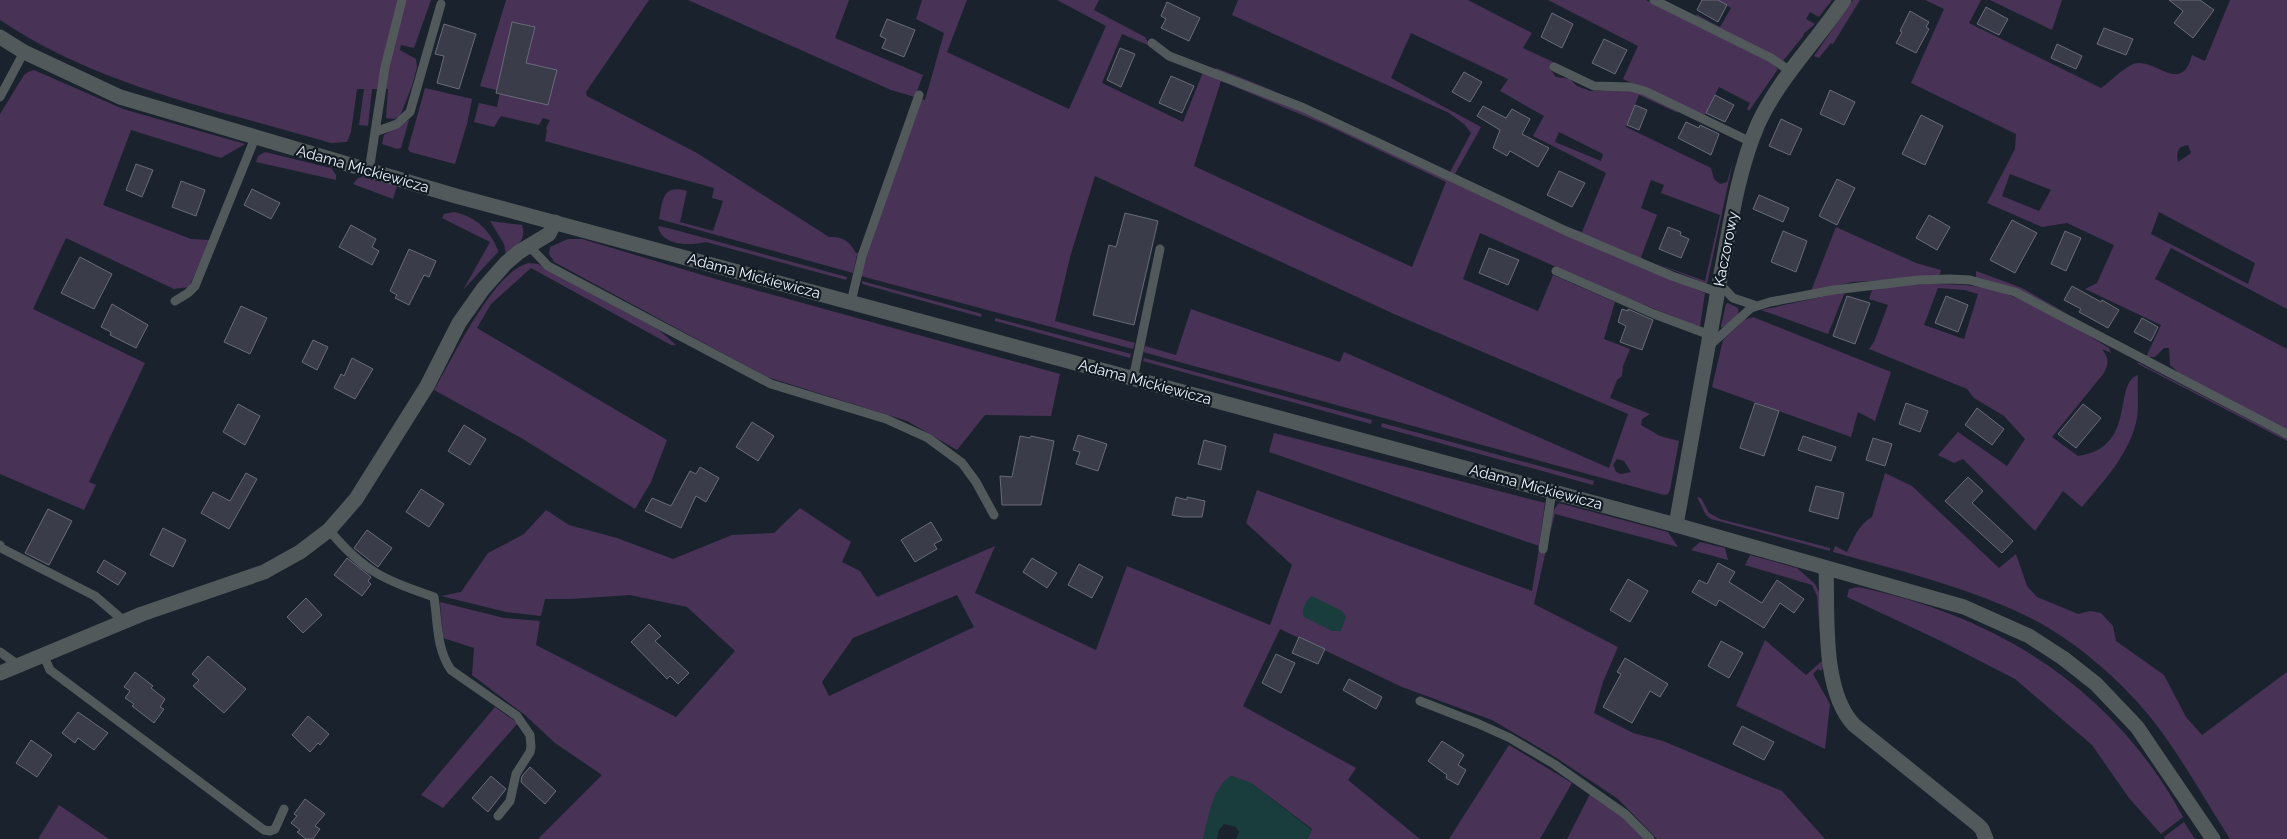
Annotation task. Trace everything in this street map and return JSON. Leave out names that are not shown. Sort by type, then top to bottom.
[{"type":"street","name":"Kaczorowy","points":[[1676,525],[1708,341],[1741,171],[1751,142],[1771,99],[1844,0]]},
{"type":"street","name":"Adama Mickiewicza","points":[[0,36],[24,52],[120,97],[255,138],[555,222],[1676,525],[1964,607],[2017,630],[2052,650],[2096,684],[2137,727],[2213,839]]},
{"type":"street","points":[[0,673],[42,654],[125,622],[264,572],[300,552],[329,530],[356,499],[427,386],[460,323],[483,289],[506,263],[549,234],[555,222]]},
{"type":"street","points":[[1826,568],[1830,665],[1835,692],[1843,710],[1854,725],[1977,824],[1982,829],[1986,839]]},
{"type":"lane","points":[[369,171],[385,67],[402,0]]},
{"type":"lane","points":[[1654,0],[1771,58],[1790,71]]},
{"type":"lane","points":[[375,132],[397,124],[410,112],[441,4]]},
{"type":"lane","points":[[1152,43],[1169,56],[1304,108],[1566,231],[1672,276],[1718,287],[1733,298],[1757,306]]},
{"type":"lane","points":[[0,97],[24,52]]},
{"type":"lane","points":[[1554,67],[1594,86],[1630,87],[1645,91],[1751,142]]},
{"type":"lane","points":[[851,302],[862,256],[919,95]]},
{"type":"lane","points":[[175,301],[195,286],[255,138]]},
{"type":"lane","points":[[529,246],[548,266],[771,384],[886,419],[928,438],[962,463],[976,482],[994,516]]},
{"type":"lane","points":[[1133,379],[1160,249]]},
{"type":"lane","points":[[1556,272],[1654,314],[1708,341],[1757,306],[1834,290],[1918,280],[1970,280],[1993,285],[2015,292],[2287,434]]},
{"type":"lane","points":[[1543,549],[1552,492]]},
{"type":"lane","points":[[329,530],[348,552],[370,571],[393,583],[434,597],[439,641],[447,665],[454,673],[518,716],[527,728],[531,741],[530,752],[516,774],[510,801],[498,816]]},
{"type":"lane","points":[[0,545],[1,548],[95,596],[125,622]]},
{"type":"lane","points":[[0,652],[18,665]]},
{"type":"lane","points":[[42,654],[46,666],[50,670],[264,830],[270,831],[274,829],[284,809]]},
{"type":"lane","points":[[1420,701],[1480,724],[1532,751],[1625,814],[1650,839]]},
{"type":"shaded area","points":[[0,0],[431,0],[414,48],[401,45],[400,50],[416,59],[417,67],[412,86],[400,116],[394,119],[386,118],[388,89],[372,89],[368,126],[359,125],[364,89],[357,89],[351,132],[347,142],[331,143],[160,94],[77,62],[38,43],[0,20]]},
{"type":"shaded area","points":[[506,0],[649,0],[586,92],[587,96],[697,153],[829,237],[846,241],[856,253],[859,253],[915,97],[925,100],[944,33],[916,19],[922,0],[967,0],[947,52],[1069,109],[1106,26],[1057,0],[1099,0],[1094,10],[1145,37],[1150,46],[1122,34],[1102,83],[1183,122],[1203,72],[1300,110],[1566,235],[1705,293],[1700,327],[1617,294],[1480,233],[1463,279],[1538,311],[1553,275],[1615,302],[1604,339],[1630,349],[1623,366],[1622,376],[1617,380],[1610,398],[1650,414],[1642,419],[1641,425],[1660,436],[1679,441],[1670,490],[1668,494],[1664,495],[1143,352],[1145,346],[1176,355],[1191,309],[1340,362],[1344,352],[1609,468],[1628,414],[1394,314],[1095,176],[1070,257],[1055,321],[1135,343],[1133,349],[861,276],[865,260],[857,255],[853,273],[659,219],[665,195],[668,192],[679,189],[687,191],[680,222],[713,231],[723,201],[712,198],[714,188],[545,141],[546,128],[550,120],[543,118],[539,125],[501,116],[494,127],[474,122],[479,103],[497,107],[500,91],[480,86]],"holes":[[[1221,81],[1326,125],[1446,182],[1412,267],[1194,166]],[[1617,459],[1624,461],[1631,472],[1621,474],[1616,472],[1613,465]]]},
{"type":"shaded area","points":[[688,0],[849,0],[835,38],[923,75],[915,97],[891,90]]},
{"type":"shaded area","points":[[1238,0],[1468,0],[1532,33],[1523,48],[1564,67],[1552,66],[1550,69],[1556,77],[1570,79],[1577,86],[1590,91],[1635,91],[1676,109],[1678,113],[1639,95],[1626,127],[1711,168],[1714,179],[1720,184],[1727,182],[1733,161],[1707,284],[1655,263],[1705,281],[1720,215],[1661,193],[1664,185],[1651,180],[1641,208],[1657,215],[1641,257],[1644,260],[1563,227],[1582,232],[1606,173],[1533,136],[1544,116],[1500,91],[1508,79],[1411,33],[1391,78],[1481,127],[1455,174],[1486,191],[1307,107],[1215,70],[1216,68],[1305,104],[1450,172],[1471,133],[1464,124],[1449,113],[1232,15]],"holes":[[[1559,132],[1603,154],[1601,161],[1555,142]]]},
{"type":"shaded area","points":[[1548,0],[1646,0],[1766,58],[1778,69],[1749,111],[1747,109],[1750,103],[1719,87],[1705,115],[1623,79],[1638,46]]},
{"type":"shaded area","points":[[1718,0],[1832,0],[1819,17],[1810,12],[1806,19],[1815,24],[1803,34],[1783,61],[1697,17],[1696,14],[1720,27],[1731,8]]},
{"type":"shaded area","points":[[1853,0],[1860,0],[1833,44],[1831,43],[1819,58],[1814,56]]},
{"type":"shaded area","points":[[1925,0],[1981,0],[1969,23],[2101,88],[2133,64],[2150,65],[2174,74],[2181,73],[2187,67],[2192,55],[2205,61],[2230,0],[2287,0],[2287,309],[2171,248],[2155,279],[2287,349],[2287,430],[2181,375],[2170,365],[2169,348],[2164,348],[2155,357],[2146,357],[2161,325],[2085,289],[2097,283],[2114,245],[2067,223],[2042,227],[1987,203],[2015,149],[2016,134],[1911,83],[1944,9]],"holes":[[[2188,145],[2191,153],[2178,162],[2178,150]],[[2010,174],[2051,190],[2039,211],[2002,196]],[[2159,212],[2255,263],[2248,284],[2151,234]]]},
{"type":"shaded area","points":[[1990,0],[2062,0],[2052,30]]},
{"type":"shaded area","points":[[34,70],[123,109],[245,144],[221,158],[131,130],[103,205],[191,239],[210,240],[189,287],[174,289],[66,238],[33,309],[145,363],[89,482],[96,485],[84,510],[0,474],[0,114],[24,75]]},
{"type":"shaded area","points":[[425,88],[472,99],[455,164],[410,152],[408,149]]},
{"type":"shaded area","points":[[409,120],[401,148],[397,149],[382,144],[384,135]]},
{"type":"shaded area","points":[[265,152],[331,168],[336,175],[336,180],[256,162],[258,156]]},
{"type":"shaded area","points":[[362,177],[397,186],[393,199],[353,184],[358,178]]},
{"type":"shaded area","points":[[454,212],[469,217],[481,225],[498,250],[463,290],[490,242],[442,218],[444,214]]},
{"type":"shaded area","points":[[490,221],[522,225],[522,239],[506,255],[504,244]]},
{"type":"shaded area","points":[[658,226],[847,277],[846,280],[706,242],[692,244],[677,243],[665,238],[660,233]]},
{"type":"shaded area","points":[[1836,227],[1916,263],[1941,270],[1939,277],[1853,282],[1811,291]]},
{"type":"shaded area","points":[[568,239],[582,239],[719,280],[1060,374],[1051,416],[985,415],[957,450],[907,421],[767,377],[554,262],[549,254],[550,247]]},
{"type":"shaded area","points":[[529,263],[538,264],[659,330],[676,345],[671,345],[531,268],[491,304],[477,328],[667,440],[651,482],[635,509],[523,439],[434,390],[488,298],[515,269]]},
{"type":"shaded area","points":[[1976,271],[2022,288],[2070,315],[2021,291],[1976,277]]},
{"type":"shaded area","points":[[862,281],[982,314],[981,317],[862,284]]},
{"type":"shaded area","points":[[1954,284],[1998,291],[2047,312],[2109,348],[2111,353],[2102,349],[2108,361],[2104,373],[2052,437],[2078,456],[2097,451],[2109,441],[2121,416],[2130,380],[2138,375],[2137,418],[2129,443],[2115,466],[2082,507],[2063,491],[2035,531],[1963,459],[1954,463],[1938,455],[1958,432],[2007,466],[2025,439],[2004,416],[1974,398],[1967,389],[1869,349],[1874,342],[1888,305],[1869,299],[1872,290],[1869,290],[1875,287]],"holes":[[[1938,288],[1964,290],[1978,294],[1964,339],[1924,325]]]},
{"type":"shaded area","points":[[1845,292],[1828,334],[1761,310]]},
{"type":"shaded area","points":[[1728,303],[1738,308],[1738,314],[1722,328],[1726,304]]},
{"type":"shaded area","points":[[1753,317],[1891,372],[1875,421],[1858,412],[1851,437],[1712,387],[1723,340],[1744,320]]},
{"type":"shaded area","points":[[995,318],[1131,354],[1130,358],[995,321]]},
{"type":"shaded area","points":[[1144,358],[1372,420],[1371,424],[1143,361]]},
{"type":"shaded area","points":[[2137,362],[2287,439],[2287,441],[2138,364]]},
{"type":"shaded area","points":[[1382,423],[1594,481],[1593,485],[1381,427]]},
{"type":"shaded area","points":[[1274,433],[1545,503],[1539,546],[1269,452]]},
{"type":"shaded area","points":[[1885,473],[1912,486],[1999,568],[2016,554],[2027,586],[2037,597],[2078,614],[2090,611],[2101,613],[2113,626],[2116,641],[2164,675],[2186,717],[2202,735],[2287,672],[2287,839],[2230,839],[2180,759],[2147,713],[2100,666],[2074,645],[2047,627],[1998,603],[1971,593],[1833,552],[1835,546],[1847,552],[1860,528],[1872,517]]},
{"type":"shaded area","points":[[1257,490],[1532,591],[1539,548],[1546,550],[1534,604],[1618,647],[1603,682],[1594,713],[1633,733],[1663,741],[1782,791],[1825,839],[1657,839],[1618,799],[1555,757],[1492,720],[1402,687],[1280,629],[1243,706],[1356,768],[1348,780],[1420,839],[1307,839],[1312,829],[1251,783],[1231,776],[1212,807],[1203,839],[538,839],[602,775],[555,743],[525,715],[472,675],[474,648],[443,638],[440,602],[504,618],[540,621],[536,645],[676,717],[735,651],[687,607],[630,595],[545,599],[541,616],[506,612],[441,596],[461,592],[488,553],[524,534],[546,510],[569,525],[617,538],[673,559],[732,535],[774,533],[800,508],[851,542],[842,562],[860,571],[877,597],[995,546],[975,593],[1096,650],[1127,566],[1270,625],[1292,565],[1246,523]],"holes":[[[957,595],[974,627],[829,696],[822,682],[853,638]]]},
{"type":"shaded area","points":[[1697,497],[1701,498],[1709,513],[1720,519],[1830,548],[1830,551],[1711,519],[1706,515]]},
{"type":"shaded area","points":[[1559,503],[1668,532],[1678,547],[1555,514],[1550,533],[1552,512]]},
{"type":"shaded area","points":[[1700,542],[1725,548],[1728,560],[1691,550]]},
{"type":"shaded area","points":[[1750,555],[1797,568],[1815,584],[1821,596],[1824,666],[1821,671],[1818,669],[1813,674],[1830,704],[1825,749],[1736,706],[1765,640],[1806,675],[1822,661],[1817,596],[1812,585],[1745,565]]},
{"type":"shaded area","points":[[1858,587],[1909,600],[1958,617],[2004,639],[2047,665],[2087,696],[2123,731],[2155,772],[2183,817],[2161,834],[2129,798],[2092,745],[2015,679],[1941,641],[1847,597],[1849,589]]},
{"type":"shaded area","points":[[1312,596],[1342,611],[1346,617],[1341,631],[1332,631],[1304,617],[1305,606]]},
{"type":"shaded area","points":[[495,707],[518,723],[443,808],[421,795]]},
{"type":"shaded area","points":[[1509,745],[1572,783],[1540,839],[1449,839]]},
{"type":"shaded area","points":[[1231,776],[1251,783],[1312,830],[1307,839],[1236,839],[1239,832],[1236,827],[1224,824],[1219,830],[1217,839],[1203,839],[1215,795]]},
{"type":"shaded area","points":[[1590,794],[1627,820],[1647,839],[1567,839]]},
{"type":"shaded area","points":[[59,805],[109,839],[38,839]]},
{"type":"shaded area","points":[[2184,822],[2195,839],[2165,839],[2164,837]]},
{"type":"building","points":[[1702,0],[1718,0],[1727,5],[1718,22],[1697,10]]},
{"type":"building","points":[[2169,0],[2200,0],[2214,10],[2193,38],[2174,23],[2183,11]]},
{"type":"building","points":[[1167,2],[1200,18],[1189,41],[1161,28],[1166,19],[1161,16]]},
{"type":"building","points":[[1986,7],[2008,19],[1999,35],[1977,24]]},
{"type":"building","points":[[1910,11],[1929,22],[1926,27],[1929,29],[1916,53],[1896,43]]},
{"type":"building","points":[[1552,13],[1573,24],[1562,48],[1541,37]]},
{"type":"building","points":[[887,19],[915,30],[904,57],[882,48],[886,39],[880,36]]},
{"type":"building","points":[[512,22],[535,27],[526,63],[557,70],[548,105],[496,93]]},
{"type":"building","points":[[444,24],[476,34],[459,89],[437,83],[444,56],[435,54]]},
{"type":"building","points":[[2104,28],[2133,39],[2126,55],[2097,44]]},
{"type":"building","points":[[1604,39],[1627,50],[1615,74],[1592,63]]},
{"type":"building","points":[[2057,44],[2082,56],[2076,69],[2051,58]]},
{"type":"building","points":[[1120,48],[1135,54],[1121,87],[1107,80]]},
{"type":"building","points":[[1464,72],[1482,82],[1470,102],[1452,92]]},
{"type":"building","points":[[1171,76],[1194,86],[1182,113],[1159,103]]},
{"type":"building","points":[[1830,90],[1855,102],[1844,125],[1820,114]]},
{"type":"building","points":[[1715,95],[1734,105],[1725,122],[1706,113]]},
{"type":"building","points":[[1635,105],[1647,110],[1639,130],[1627,125]]},
{"type":"building","points":[[1483,106],[1506,118],[1512,109],[1530,119],[1522,134],[1549,148],[1538,167],[1510,151],[1507,156],[1493,148],[1500,130],[1477,116]]},
{"type":"building","points":[[1921,115],[1943,126],[1925,165],[1902,154]]},
{"type":"building","points":[[1781,119],[1802,129],[1790,155],[1769,146]]},
{"type":"building","points":[[1686,122],[1699,128],[1700,125],[1719,134],[1711,155],[1678,138]]},
{"type":"building","points":[[136,164],[153,170],[142,197],[126,190]]},
{"type":"building","points":[[1559,171],[1585,183],[1572,207],[1547,195]]},
{"type":"building","points":[[1837,179],[1855,188],[1837,225],[1819,216]]},
{"type":"building","points":[[181,181],[205,190],[196,216],[172,207]]},
{"type":"building","points":[[252,189],[280,203],[271,219],[244,205]]},
{"type":"building","points":[[1759,195],[1789,208],[1783,222],[1753,209]]},
{"type":"building","points":[[1125,213],[1158,221],[1134,325],[1093,315],[1109,245],[1116,247]]},
{"type":"building","points":[[1929,215],[1950,227],[1937,250],[1916,238]]},
{"type":"building","points":[[2012,220],[2037,233],[2015,273],[1990,260]]},
{"type":"building","points":[[351,225],[376,239],[372,247],[379,251],[372,265],[339,247]]},
{"type":"building","points":[[1668,227],[1681,232],[1680,235],[1689,239],[1681,258],[1659,249]]},
{"type":"building","points":[[1783,231],[1807,241],[1796,272],[1771,262]]},
{"type":"building","points":[[2065,231],[2081,238],[2066,271],[2051,264]]},
{"type":"building","points":[[1489,248],[1519,260],[1508,285],[1479,273]]},
{"type":"building","points":[[409,249],[436,261],[429,277],[424,275],[409,305],[395,298],[397,295],[390,291]]},
{"type":"building","points":[[80,257],[112,274],[94,309],[61,293]]},
{"type":"building","points":[[2072,286],[2119,310],[2108,328],[2079,312],[2081,309],[2064,300]]},
{"type":"building","points":[[1847,296],[1870,303],[1855,344],[1833,336]]},
{"type":"building","points":[[1946,296],[1968,305],[1958,332],[1935,323]]},
{"type":"building","points":[[112,304],[148,325],[136,348],[110,335],[111,332],[101,327]]},
{"type":"building","points":[[241,306],[267,318],[250,354],[224,342]]},
{"type":"building","points":[[1622,309],[1628,311],[1628,309],[1653,320],[1642,350],[1620,342],[1626,326],[1618,322]]},
{"type":"building","points":[[2142,318],[2158,327],[2151,341],[2134,332]]},
{"type":"building","points":[[313,340],[328,347],[317,370],[302,362]]},
{"type":"building","points":[[352,358],[373,369],[355,399],[334,388],[341,374],[344,376]]},
{"type":"building","points":[[1755,403],[1779,411],[1764,456],[1740,448]]},
{"type":"building","points":[[1906,403],[1928,411],[1920,432],[1899,424]]},
{"type":"building","points":[[238,404],[260,416],[245,445],[223,432]]},
{"type":"building","points":[[2083,404],[2101,418],[2076,448],[2058,434]]},
{"type":"building","points":[[1977,408],[2004,429],[1992,445],[1965,425]]},
{"type":"building","points":[[752,422],[774,436],[758,461],[736,447]]},
{"type":"building","points":[[464,425],[486,439],[470,465],[448,451]]},
{"type":"building","points":[[1078,435],[1107,444],[1098,471],[1076,464],[1080,452],[1073,450]]},
{"type":"building","points":[[1020,436],[1030,438],[1031,436],[1054,441],[1041,505],[1002,505],[1000,476],[1012,477]]},
{"type":"building","points":[[1803,436],[1836,447],[1831,461],[1798,450]]},
{"type":"building","points":[[1873,438],[1892,444],[1885,466],[1866,460]]},
{"type":"building","points":[[1204,440],[1226,446],[1221,470],[1198,464]]},
{"type":"building","points":[[700,467],[719,478],[706,502],[696,496],[681,528],[645,511],[652,498],[671,506],[690,471],[696,474]]},
{"type":"building","points":[[246,473],[257,479],[229,529],[201,513],[213,492],[230,501]]},
{"type":"building","points":[[1968,477],[1983,491],[1972,503],[2013,541],[2002,553],[1945,501]]},
{"type":"building","points":[[1816,486],[1844,493],[1838,519],[1809,511]]},
{"type":"building","points":[[421,489],[444,504],[429,527],[406,512]]},
{"type":"building","points":[[1176,497],[1187,500],[1187,497],[1205,501],[1202,517],[1172,515]]},
{"type":"building","points":[[48,509],[72,521],[49,565],[25,553]]},
{"type":"building","points":[[931,522],[942,540],[934,544],[937,549],[915,562],[901,540]]},
{"type":"building","points":[[163,528],[186,540],[173,567],[150,555]]},
{"type":"building","points":[[367,530],[392,548],[378,567],[354,548]]},
{"type":"building","points":[[347,558],[371,577],[368,581],[371,584],[362,596],[334,575]]},
{"type":"building","points":[[1032,558],[1057,573],[1047,588],[1023,572]]},
{"type":"building","points":[[104,560],[126,573],[118,585],[97,572]]},
{"type":"building","points":[[1718,563],[1735,572],[1729,582],[1762,603],[1777,580],[1804,599],[1794,613],[1780,603],[1764,628],[1719,600],[1716,606],[1692,592],[1699,580],[1707,584]]},
{"type":"building","points":[[1079,564],[1103,577],[1092,598],[1068,585]]},
{"type":"building","points":[[1628,579],[1648,591],[1630,622],[1610,610]]},
{"type":"building","points":[[306,598],[322,615],[303,633],[287,617]]},
{"type":"building","points":[[649,624],[661,636],[655,641],[689,673],[678,684],[670,676],[667,679],[631,642]]},
{"type":"building","points":[[1299,637],[1325,649],[1318,664],[1292,653]]},
{"type":"building","points":[[1721,641],[1743,653],[1729,678],[1708,666]]},
{"type":"building","points":[[1276,654],[1295,663],[1281,693],[1262,683]]},
{"type":"building","points":[[208,656],[246,689],[224,713],[193,686],[199,680],[192,674]]},
{"type":"building","points":[[1625,658],[1668,684],[1660,697],[1650,691],[1632,723],[1603,707],[1621,674],[1617,672]]},
{"type":"building","points":[[135,672],[153,686],[151,688],[165,699],[160,707],[164,709],[154,723],[125,698],[130,691],[124,687]]},
{"type":"building","points":[[1349,679],[1382,697],[1376,709],[1343,690]]},
{"type":"building","points":[[78,712],[108,733],[94,750],[78,738],[75,743],[62,733]]},
{"type":"building","points":[[308,716],[329,734],[320,745],[318,743],[310,752],[292,735]]},
{"type":"building","points":[[1742,726],[1774,742],[1764,760],[1733,744]]},
{"type":"building","points":[[31,740],[52,755],[37,777],[16,763]]},
{"type":"building","points":[[1442,741],[1464,755],[1458,765],[1466,770],[1458,785],[1446,778],[1447,775],[1428,761]]},
{"type":"building","points":[[530,767],[556,791],[545,804],[521,782],[522,776]]},
{"type":"building","points":[[491,776],[506,789],[488,812],[472,798]]},
{"type":"building","points":[[305,799],[325,814],[315,826],[320,829],[313,839],[306,839],[297,832],[300,830],[291,823],[297,816],[294,814]]}]
